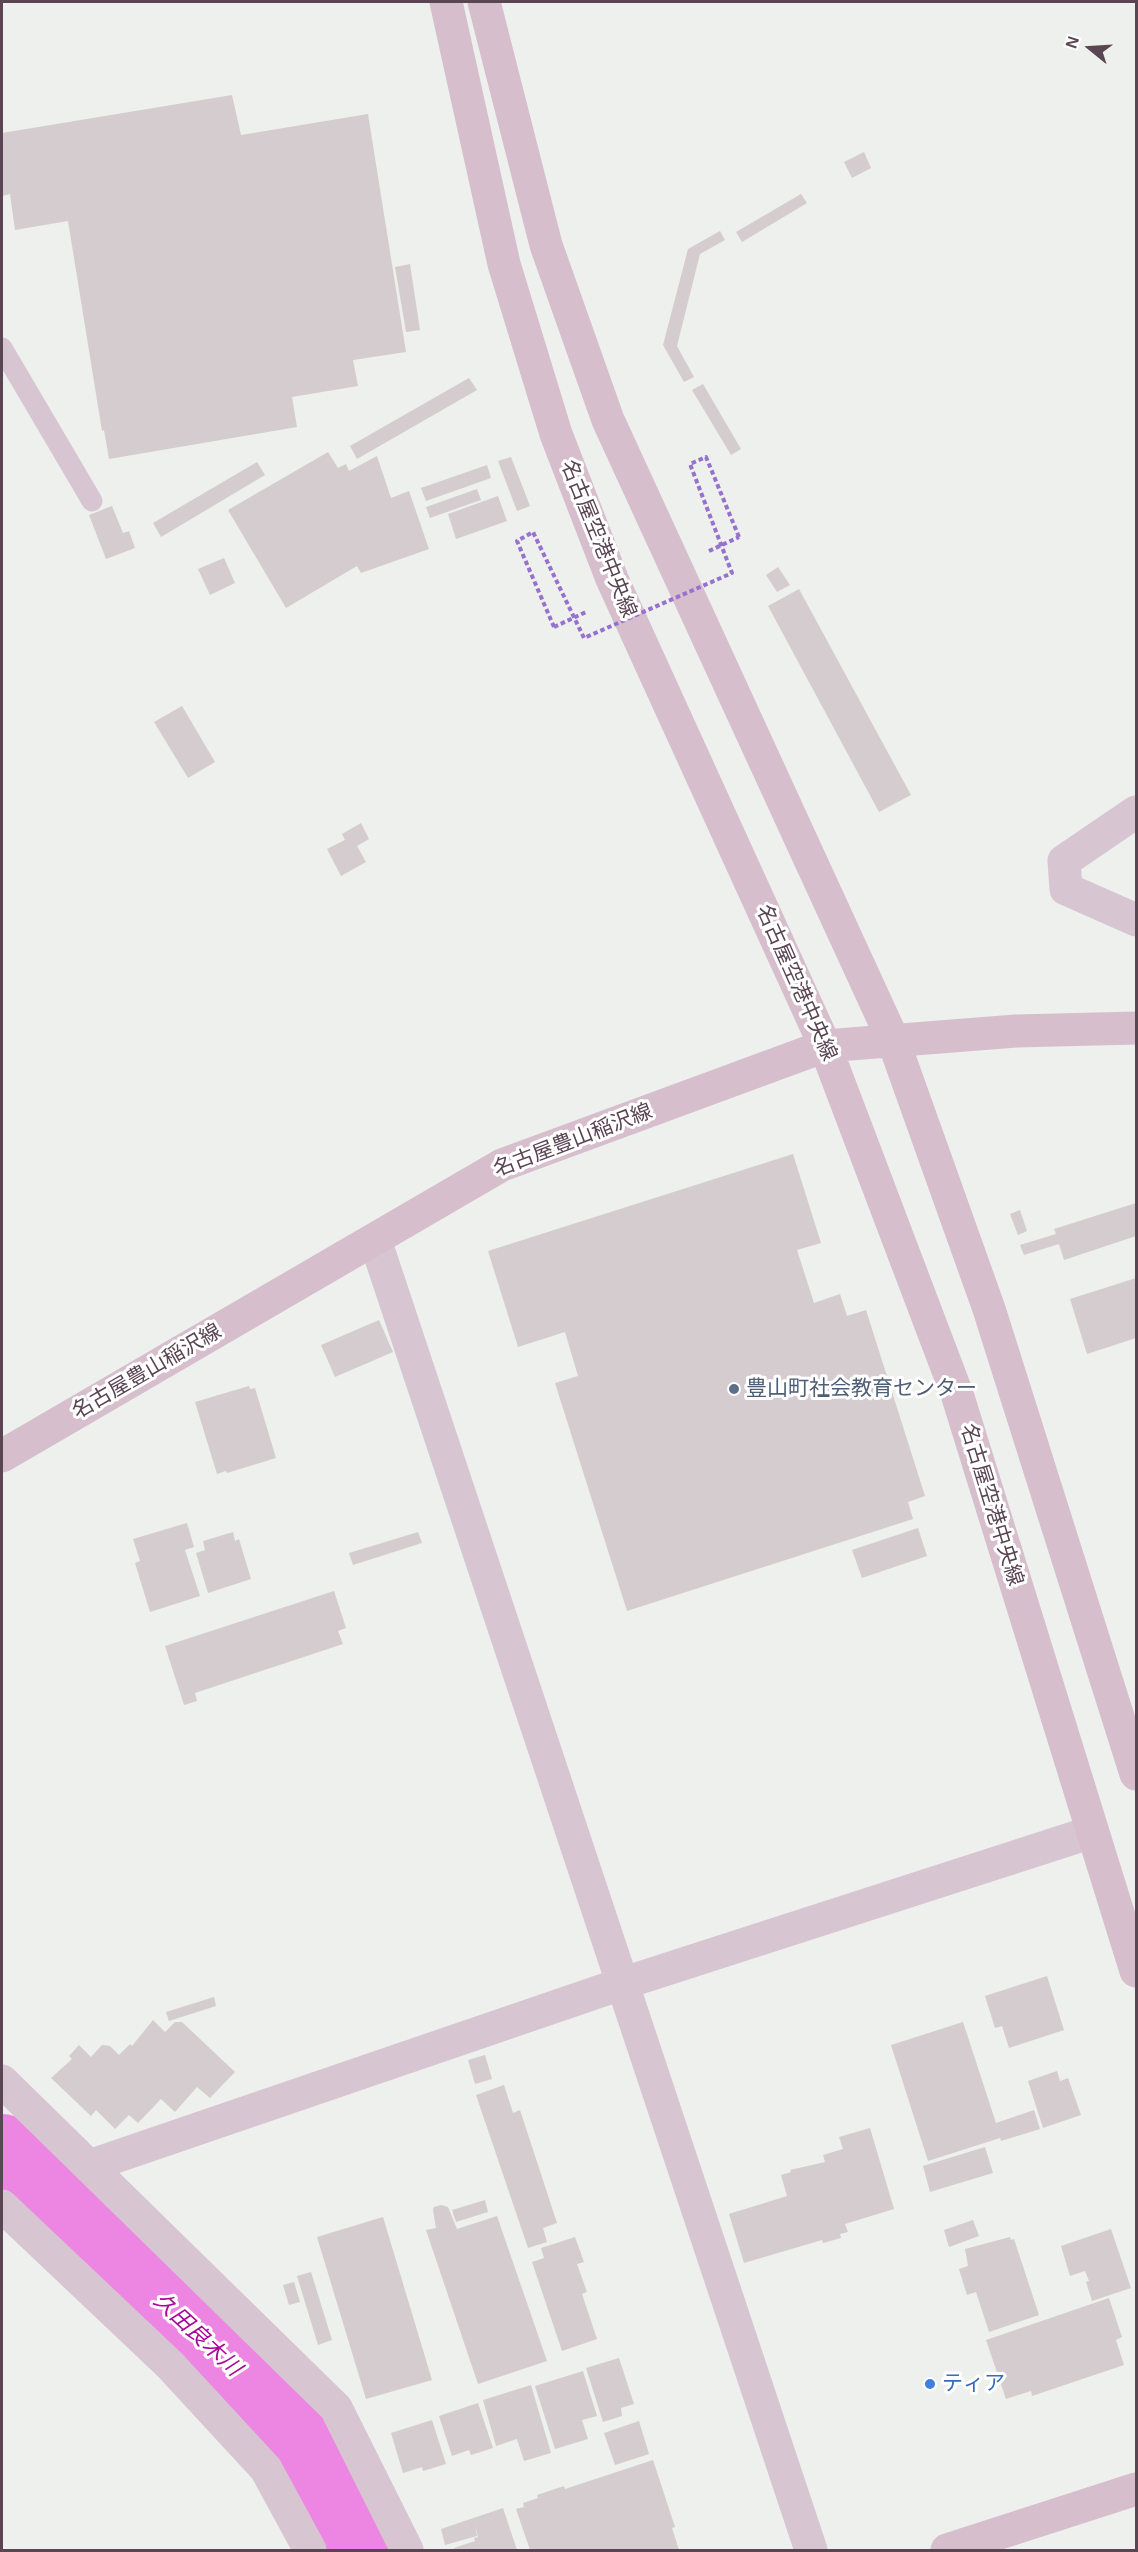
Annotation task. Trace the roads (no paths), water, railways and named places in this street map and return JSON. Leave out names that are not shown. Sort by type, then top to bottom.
[{"type":"main road","name":"名古屋空港中央線","points":[[446,2],[504,264],[556,434],[612,579],[825,1046],[957,1394],[1137,1971]]},
{"type":"main road","points":[[484,2],[546,244],[608,420],[893,1040],[989,1309],[1137,1774]]},
{"type":"main road","name":"名古屋豊山稲沢線","points":[[2,1456],[502,1164],[825,1046],[1016,1031],[1137,1028]]},
{"type":"main road","points":[[947,2550],[1137,2488]]},
{"type":"street","points":[[1137,812],[1064,861],[1066,889],[1137,920]]},
{"type":"street","points":[[375,1240],[811,2550]]},
{"type":"street","points":[[89,2166],[624,1983],[1092,1832]]},
{"type":"street","points":[[2,2081],[336,2408],[407,2550]]},
{"type":"street","points":[[2,2206],[170,2365],[266,2469],[310,2550]]},
{"type":"lane","points":[[2,348],[92,501]]},
{"type":"waterway","name":"久田良木川","points":[[2,2150],[257,2391],[298,2444],[354,2550]]},
{"type":"place","name":"豊山町社会教育センター","points":[[734,1389]]},
{"type":"place","name":"ティア","points":[[930,2384]]}]
